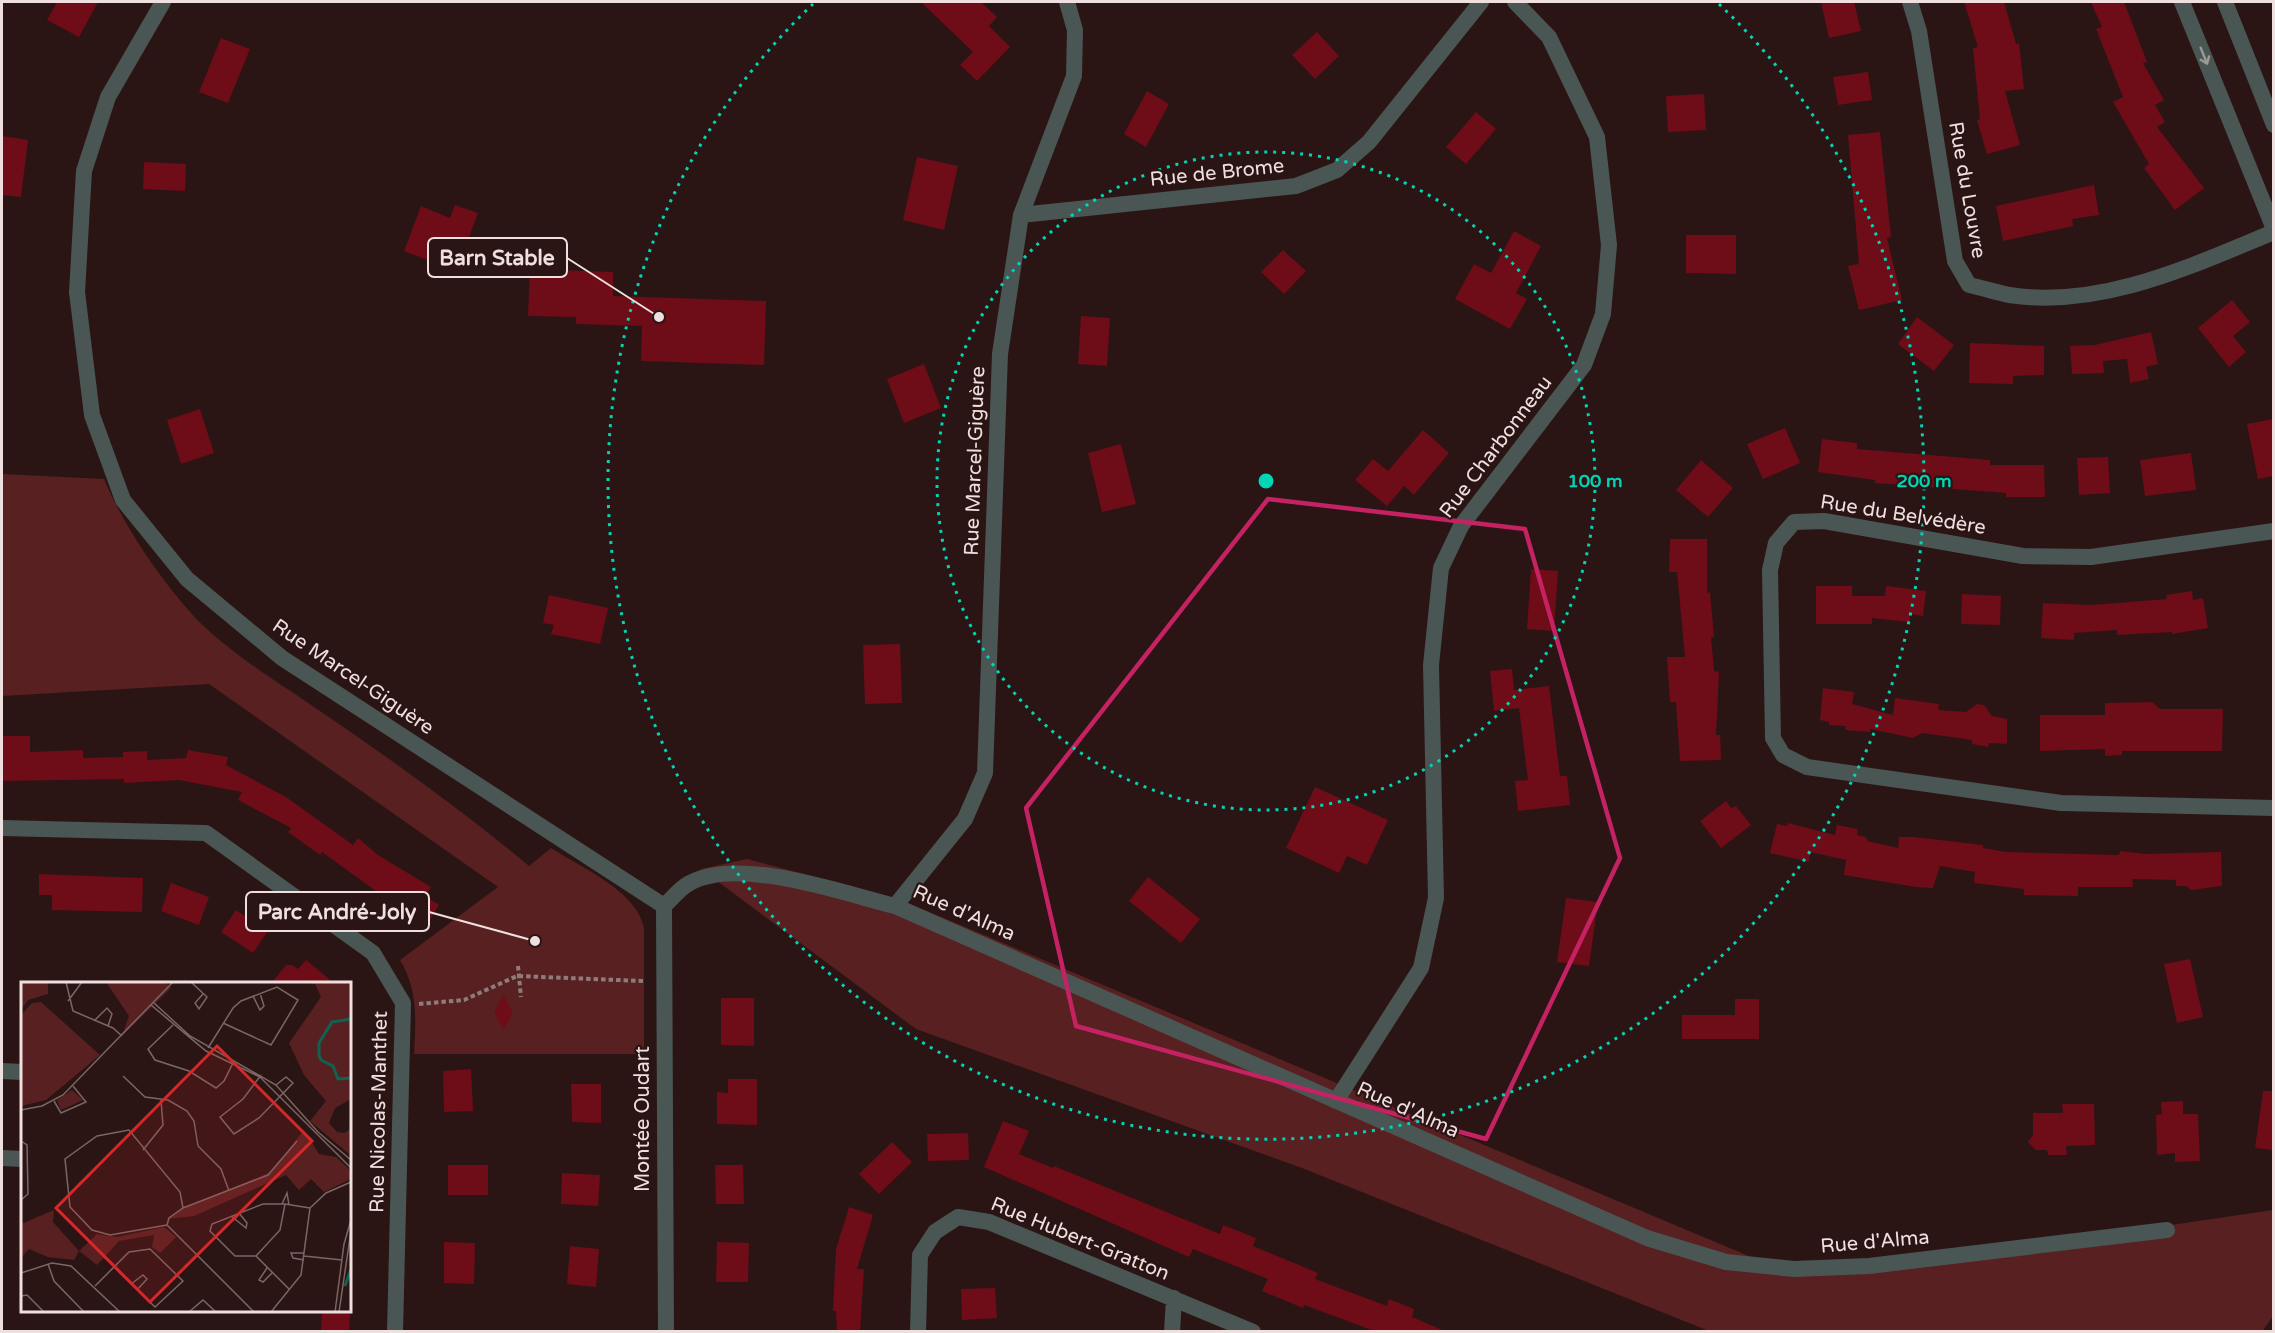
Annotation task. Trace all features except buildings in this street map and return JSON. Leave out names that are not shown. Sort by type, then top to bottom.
[{"type":"street","name":"Rue Marcel-Giguère","points":[[163,2],[108,97],[84,171],[78,292],[92,415],[123,500],[187,579],[282,658],[664,906]]},
{"type":"street","name":"Rue Marcel-Giguère","points":[[895,906],[966,819],[985,773],[1000,354],[1021,215],[1074,76],[1075,30],[1067,2]]},
{"type":"street","name":"Rue de Brome","points":[[1021,215],[1296,186],[1337,170],[1369,142],[1481,2]]},
{"type":"street","name":"Rue Charbonneau","points":[[1336,1101],[1421,968],[1436,898],[1431,665],[1441,568],[1461,526],[1584,365],[1603,314],[1609,245],[1597,137],[1549,37],[1515,2]]},
{"type":"street","name":"Rue du Louvre","points":[[1910,2],[1919,31],[1955,261],[1969,285],[2011,295],[2080,296],[2160,279],[2274,230]]},
{"type":"street","points":[[2182,2],[2274,230]]},
{"type":"street","points":[[2225,2],[2274,125]]},
{"type":"street","name":"Rue du Belvédère","points":[[2274,531],[2091,557],[2023,556],[1824,521],[1794,522],[1776,543],[1770,570],[1773,738],[1783,754],[1807,767],[2061,803],[2274,808]]},
{"type":"street","name":"Rue Nicolas-Manthet","points":[[2,828],[206,833],[373,953],[403,1003],[395,1332]]},
{"type":"street","name":"Rue d'Alma","points":[[664,906],[688,884],[729,872],[770,875],[895,906],[1647,1238],[1726,1262],[1794,1269],[1869,1266],[2167,1230]]},
{"type":"street","name":"Montée Oudart","points":[[664,906],[666,1332]]},
{"type":"street","points":[[2,1071],[21,1072]]},
{"type":"street","points":[[2,1158],[21,1159]]},
{"type":"street","name":"Rue Hubert-Gratton","points":[[918,1332],[920,1255],[935,1232],[958,1217],[989,1222],[1250,1331]]},
{"type":"street","name":"Rue Hubert-Gratton","points":[[1172,1332],[1174,1298]]},
{"type":"path","points":[[518,966],[521,997]]},
{"type":"path","points":[[424,1004],[464,1000],[508,979],[520,976],[644,981]]},
{"type":"highlighted area","points":[[1268,499],[1525,529],[1620,858],[1486,1139],[1076,1026],[1026,808]]},
{"type":"shaded area","points":[[2,474],[104,479],[121,514],[153,565],[190,612],[219,639],[252,665],[426,786],[529,866],[551,848],[592,872],[620,892],[639,915],[644,928],[644,1054],[414,1054],[413,994],[400,960],[498,887],[209,684],[2,696]]},
{"type":"shaded area","points":[[747,859],[896,898],[1775,1267],[1866,1270],[2273,1210],[2273,1316],[2262,1332],[1709,1331],[1302,1168],[916,1029],[701,869]]},
{"type":"place","name":"Barn Stable","points":[[659,317]]},
{"type":"place","name":"Parc André-Joly","points":[[535,941]]}]
